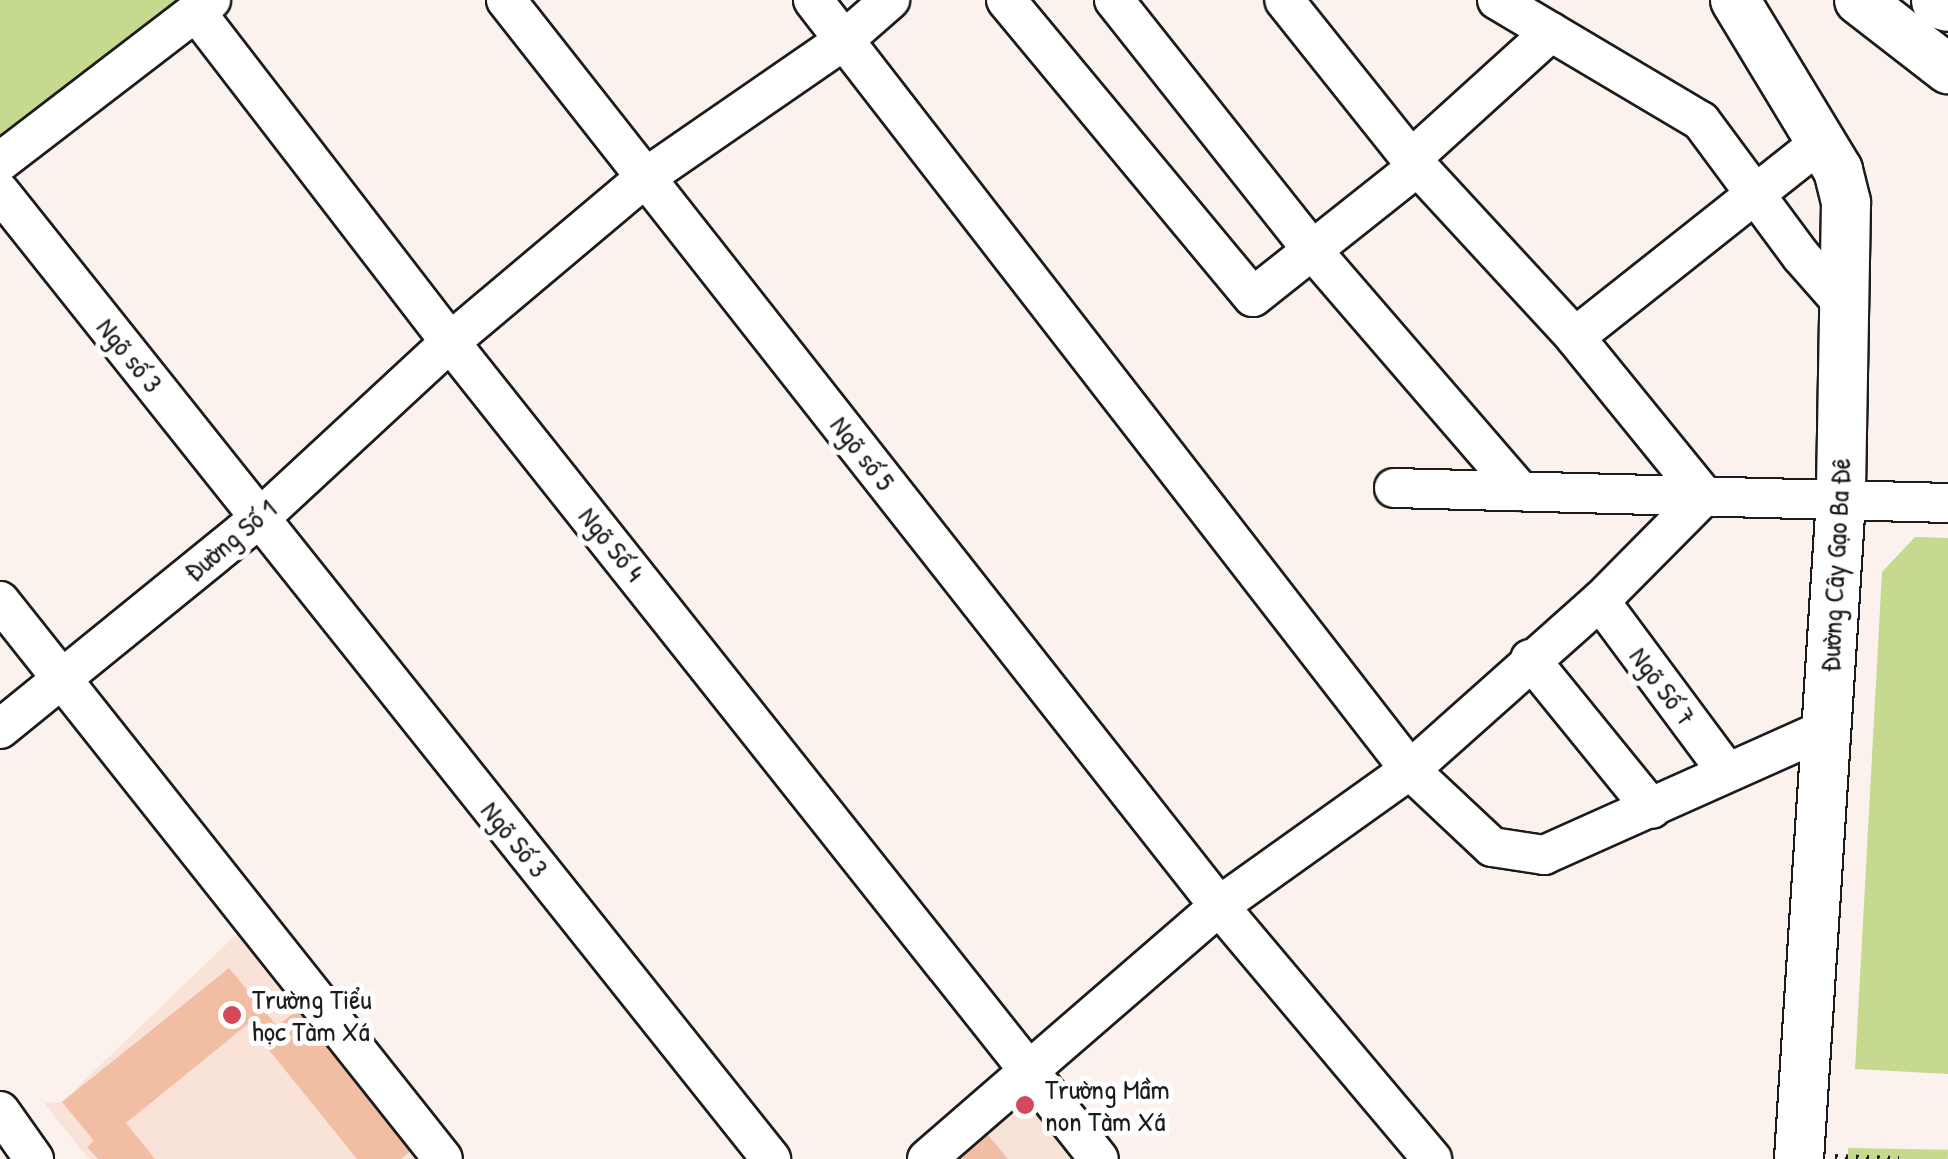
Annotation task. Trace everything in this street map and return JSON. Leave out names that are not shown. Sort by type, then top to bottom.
[{"type":"main road","points":[[1939,0],[1948,3]]},
{"type":"street","name":"Ngõ số 5","points":[[506,0],[1219,906],[1432,1159]]},
{"type":"street","points":[[813,0],[1410,770],[1492,847],[1544,855],[1826,729]]},
{"type":"street","name":"Đường Số 1","points":[[0,729],[260,518],[450,342],[646,177],[842,42],[890,0]]},
{"type":"street","points":[[1006,0],[1253,297],[1415,163],[1550,32]]},
{"type":"street","points":[[1114,0],[1312,250],[1520,491]]},
{"type":"street","points":[[1284,0],[1415,163],[1574,337],[1704,496]]},
{"type":"street","points":[[1497,0],[1700,122],[1844,305]]},
{"type":"street","name":"Đường Cây Gạo Ba Đê","points":[[1736,0],[1838,170],[1846,202],[1841,499],[1799,1158]]},
{"type":"street","points":[[1859,0],[1948,69]]},
{"type":"street","points":[[0,162],[204,6]]},
{"type":"street","name":"Ngõ Số 4","points":[[204,6],[450,342],[1099,1159]]},
{"type":"street","points":[[1574,337],[1821,142]]},
{"type":"street","name":"Ngõ số 3","points":[[0,192],[260,518]]},
{"type":"street","points":[[1394,488],[1948,503]]},
{"type":"street","points":[[927,1159],[1219,906],[1410,770],[1530,659],[1600,601],[1704,496]]},
{"type":"street","name":"Ngõ Số 3","points":[[260,518],[771,1159]]},
{"type":"street","points":[[0,601],[443,1159]]},
{"type":"street","name":"Ngõ Số 7","points":[[1600,601],[1727,772]]},
{"type":"street","points":[[1530,659],[1652,808]]},
{"type":"street","points":[[0,1110],[34,1159]]},
{"type":"path","points":[[1799,1158],[1899,1159]]},
{"type":"shaded area","name":"Trường Tiểu học Tàm Xá","points":[[243,928],[426,1159],[89,1159],[44,1103],[62,1102]]},
{"type":"shaded area","name":"Trường Mầm non Tàm Xá","points":[[1031,1085],[1087,1159],[942,1159]]},
{"type":"green space","points":[[0,0],[191,0],[0,161]]},
{"type":"green space","points":[[1915,537],[1948,538],[1948,1074],[1855,1069],[1882,572]]},
{"type":"green space","points":[[1848,1148],[1948,1150],[1948,1159],[1848,1159]]},
{"type":"building","points":[[229,968],[277,1026],[299,1009],[413,1149],[401,1159],[357,1159],[248,1024],[126,1123],[155,1159],[98,1159],[87,1147],[94,1141],[62,1102]]},
{"type":"building","points":[[979,1124],[1008,1159],[938,1159]]},
{"type":"place","name":"Trường Tiểu học Tàm Xá","points":[[232,1015]]},
{"type":"place","name":"Trường Mầm non Tàm Xá","points":[[1025,1105]]}]
